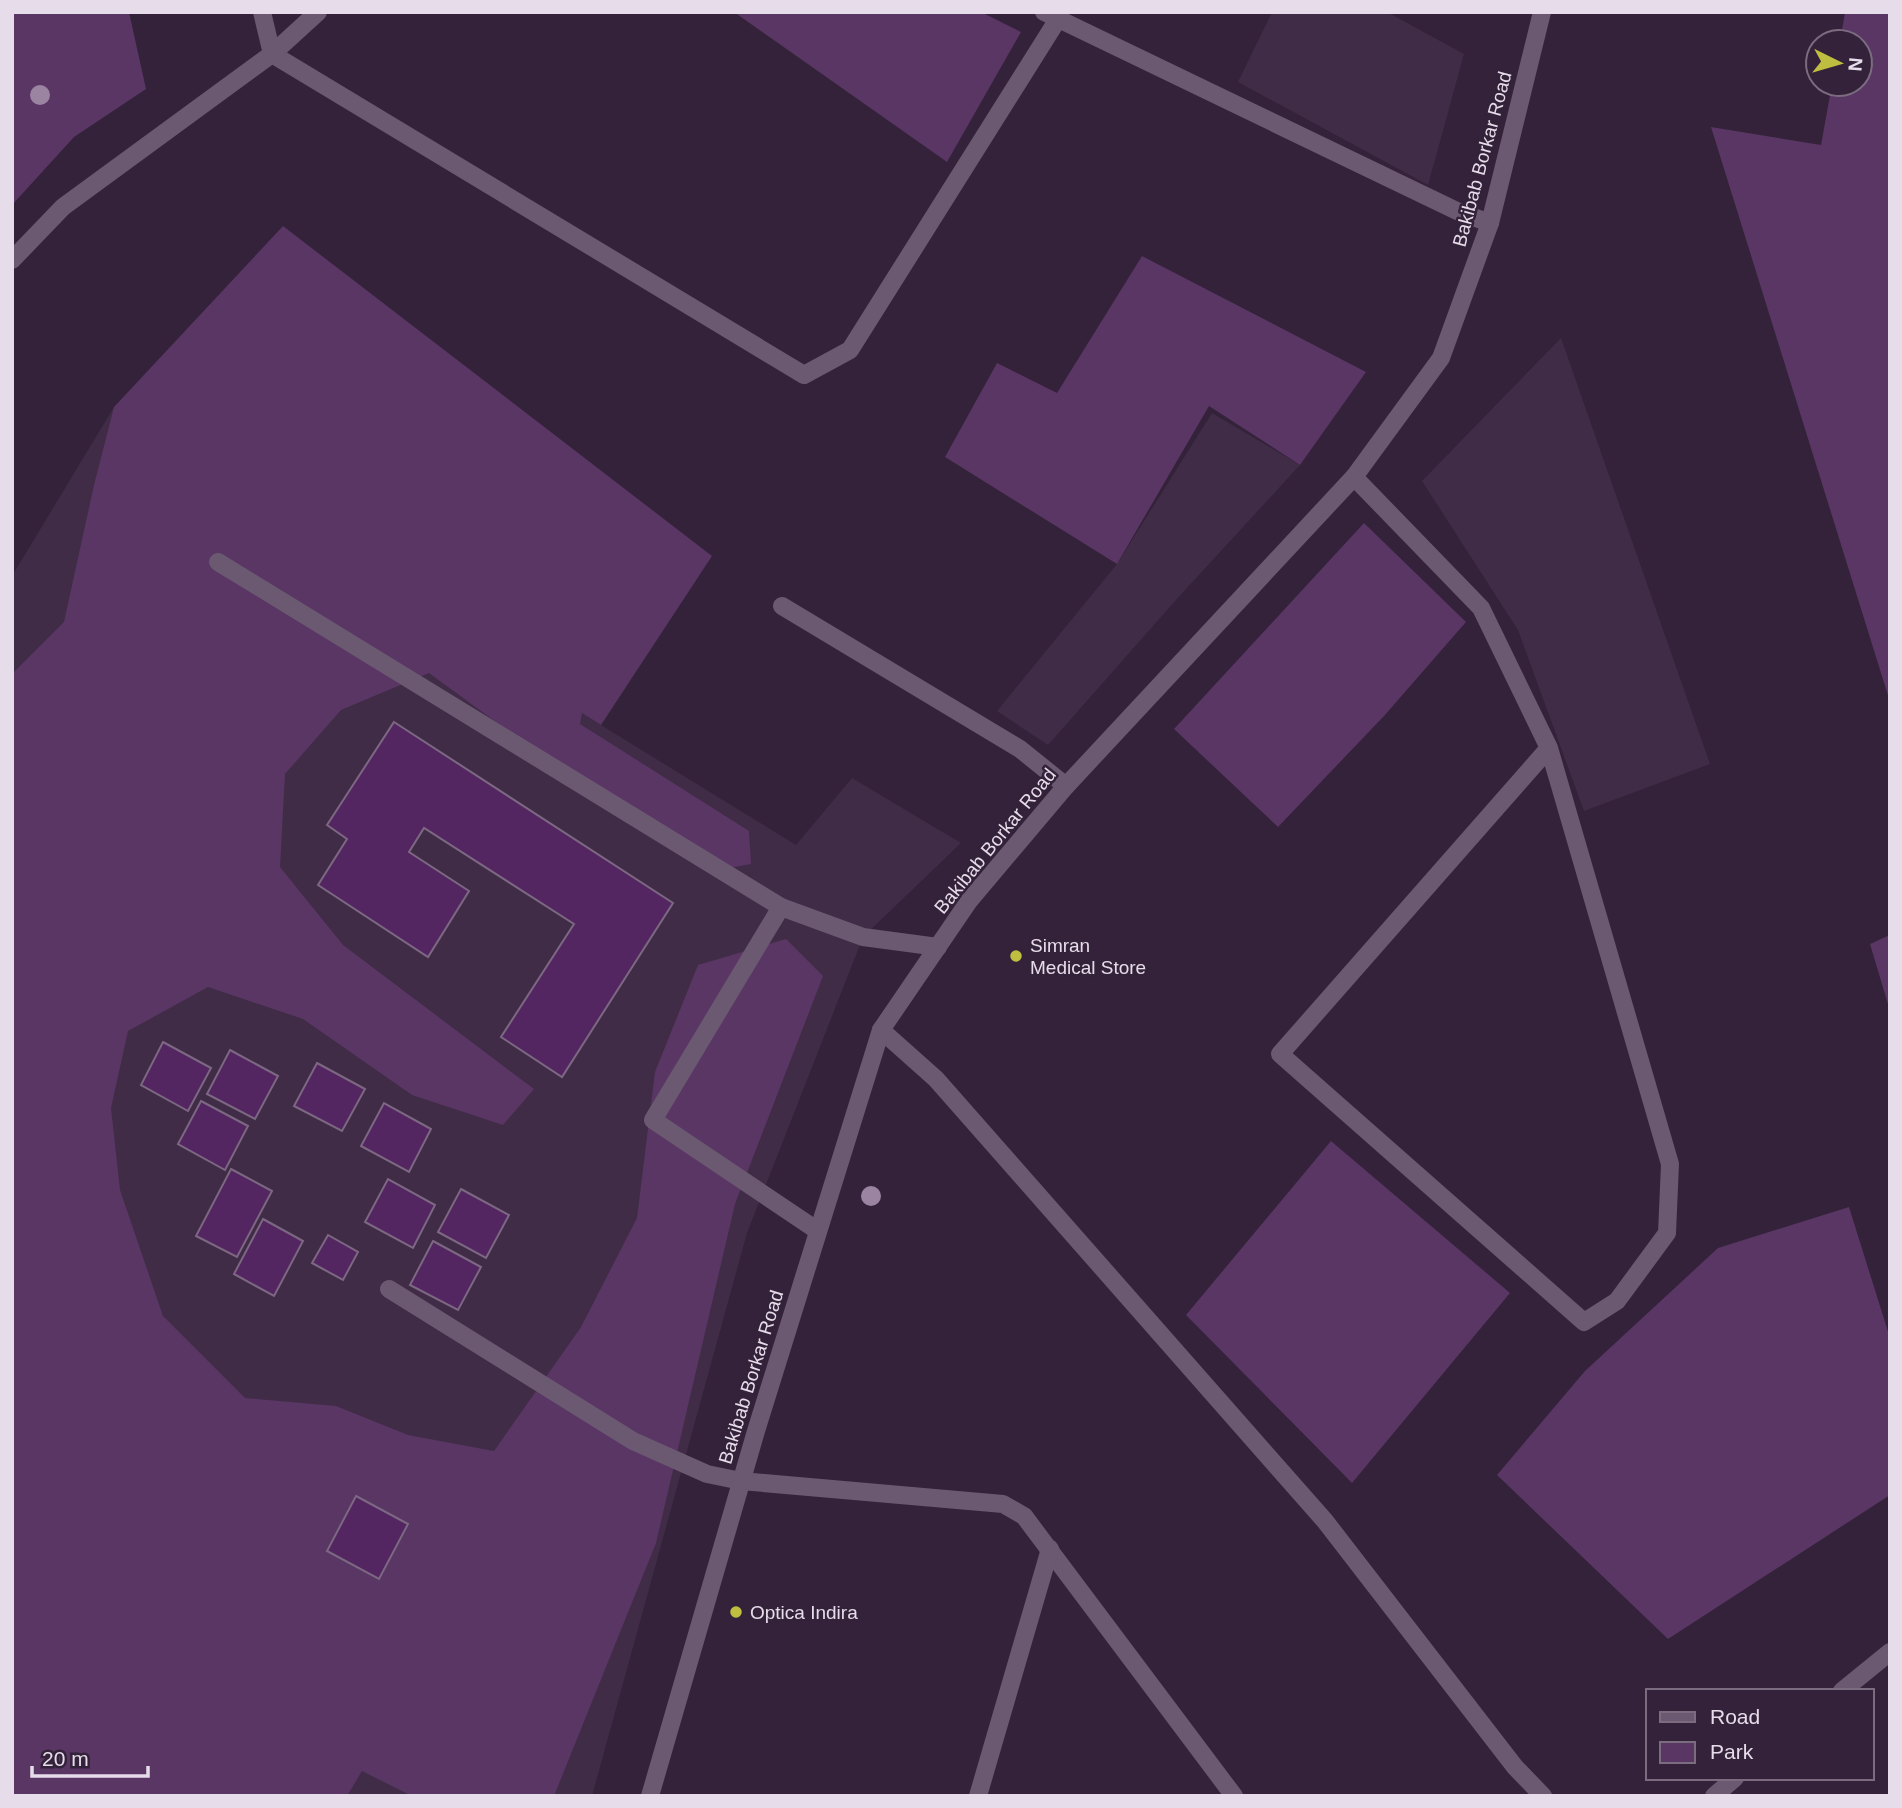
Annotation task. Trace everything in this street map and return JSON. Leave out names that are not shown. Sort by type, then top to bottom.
[{"type":"street","points":[[262,12],[272,54],[804,375],[850,350],[1051,15],[1459,212],[1490,223]]},
{"type":"street","points":[[12,260],[63,207],[272,54],[318,12]]},
{"type":"street","name":"Bakibab Borkar Road","points":[[650,1796],[741,1481],[881,1031],[969,901],[1066,786],[1354,477],[1441,358],[1490,223],[1542,12]]},
{"type":"street","points":[[1354,477],[1481,608],[1549,748],[1670,1164],[1667,1233],[1617,1301],[1584,1322],[1280,1054],[1549,748]]},
{"type":"street","points":[[218,562],[781,907],[863,937],[938,947]]},
{"type":"street","points":[[782,606],[1020,749],[1066,786]]},
{"type":"street","points":[[781,907],[653,1120],[818,1231]]},
{"type":"street","points":[[881,1031],[936,1079],[1325,1521],[1515,1767],[1543,1796]]},
{"type":"street","points":[[389,1289],[633,1441],[706,1474],[741,1481],[1003,1504],[1024,1516],[1234,1796]]},
{"type":"street","points":[[978,1796],[1050,1549]]},
{"type":"street","points":[[1844,1689],[1890,1652]]},
{"type":"street","points":[[1714,1796],[1733,1780]]},
{"type":"shaded area","points":[[1272,12],[1387,12],[1464,54],[1428,185],[1238,82]]},
{"type":"shaded area","points":[[1561,338],[1710,764],[1584,811],[1518,630],[1422,481]]},
{"type":"shaded area","points":[[114,407],[601,725],[796,845],[852,778],[961,843],[863,937],[747,1233],[592,1796],[200,1796],[12,1653],[12,576]]},
{"type":"shaded area","points":[[1212,413],[1300,465],[1048,745],[997,711],[1117,564]]},
{"type":"green space","points":[[12,12],[129,12],[146,89],[74,137],[12,205]]},
{"type":"green space","points":[[734,12],[981,12],[1021,32],[947,162]]},
{"type":"green space","points":[[1845,12],[1890,12],[1890,702],[1711,127],[1821,145],[1829,98],[1874,98],[1874,28],[1842,28]]},
{"type":"green space","points":[[283,226],[712,556],[601,725],[582,713],[580,724],[749,831],[751,864],[729,868],[507,730],[429,673],[341,710],[285,774],[280,867],[343,945],[534,1089],[503,1125],[412,1095],[303,1019],[208,987],[128,1031],[111,1108],[120,1190],[163,1316],[245,1398],[336,1406],[408,1435],[494,1451],[581,1327],[637,1218],[655,1072],[698,965],[786,939],[823,976],[735,1204],[656,1543],[554,1796],[412,1796],[362,1771],[347,1796],[12,1796],[12,674],[64,622],[114,407]]},
{"type":"green space","points":[[1142,256],[1366,372],[1300,465],[1209,406],[1117,564],[945,457],[997,363],[1057,393]]},
{"type":"green space","points":[[1364,523],[1466,622],[1384,716],[1278,827],[1174,729]]},
{"type":"green space","points":[[1890,935],[1890,1011],[1870,944]]},
{"type":"green space","points":[[1331,1141],[1510,1293],[1352,1483],[1186,1315]]},
{"type":"green space","points":[[1849,1207],[1890,1338],[1890,1495],[1668,1639],[1497,1475],[1585,1371],[1718,1248]]},
{"type":"building","points":[[394,722],[673,903],[562,1077],[501,1037],[574,924],[424,828],[409,852],[469,891],[428,957],[318,885],[347,839],[327,825]]},
{"type":"building","points":[[163,1042],[211,1068],[188,1111],[141,1085]]},
{"type":"building","points":[[230,1050],[278,1076],[255,1119],[207,1094]]},
{"type":"building","points":[[317,1063],[365,1089],[342,1131],[294,1106]]},
{"type":"building","points":[[201,1101],[248,1126],[225,1170],[178,1144]]},
{"type":"building","points":[[384,1103],[431,1129],[409,1172],[361,1146]]},
{"type":"building","points":[[231,1169],[272,1191],[237,1257],[196,1236]]},
{"type":"building","points":[[388,1179],[435,1205],[413,1248],[365,1222]]},
{"type":"building","points":[[461,1189],[509,1215],[486,1258],[438,1232]]},
{"type":"building","points":[[263,1219],[303,1241],[274,1296],[234,1274]]},
{"type":"building","points":[[328,1235],[358,1252],[343,1280],[312,1263]]},
{"type":"building","points":[[433,1241],[481,1267],[458,1310],[410,1285]]},
{"type":"building","points":[[356,1496],[408,1524],[379,1579],[327,1551]]},
{"type":"place","name":"Simran Medical Store","points":[[1016,956]]},
{"type":"place","name":"Optica Indira","points":[[736,1612]]}]
